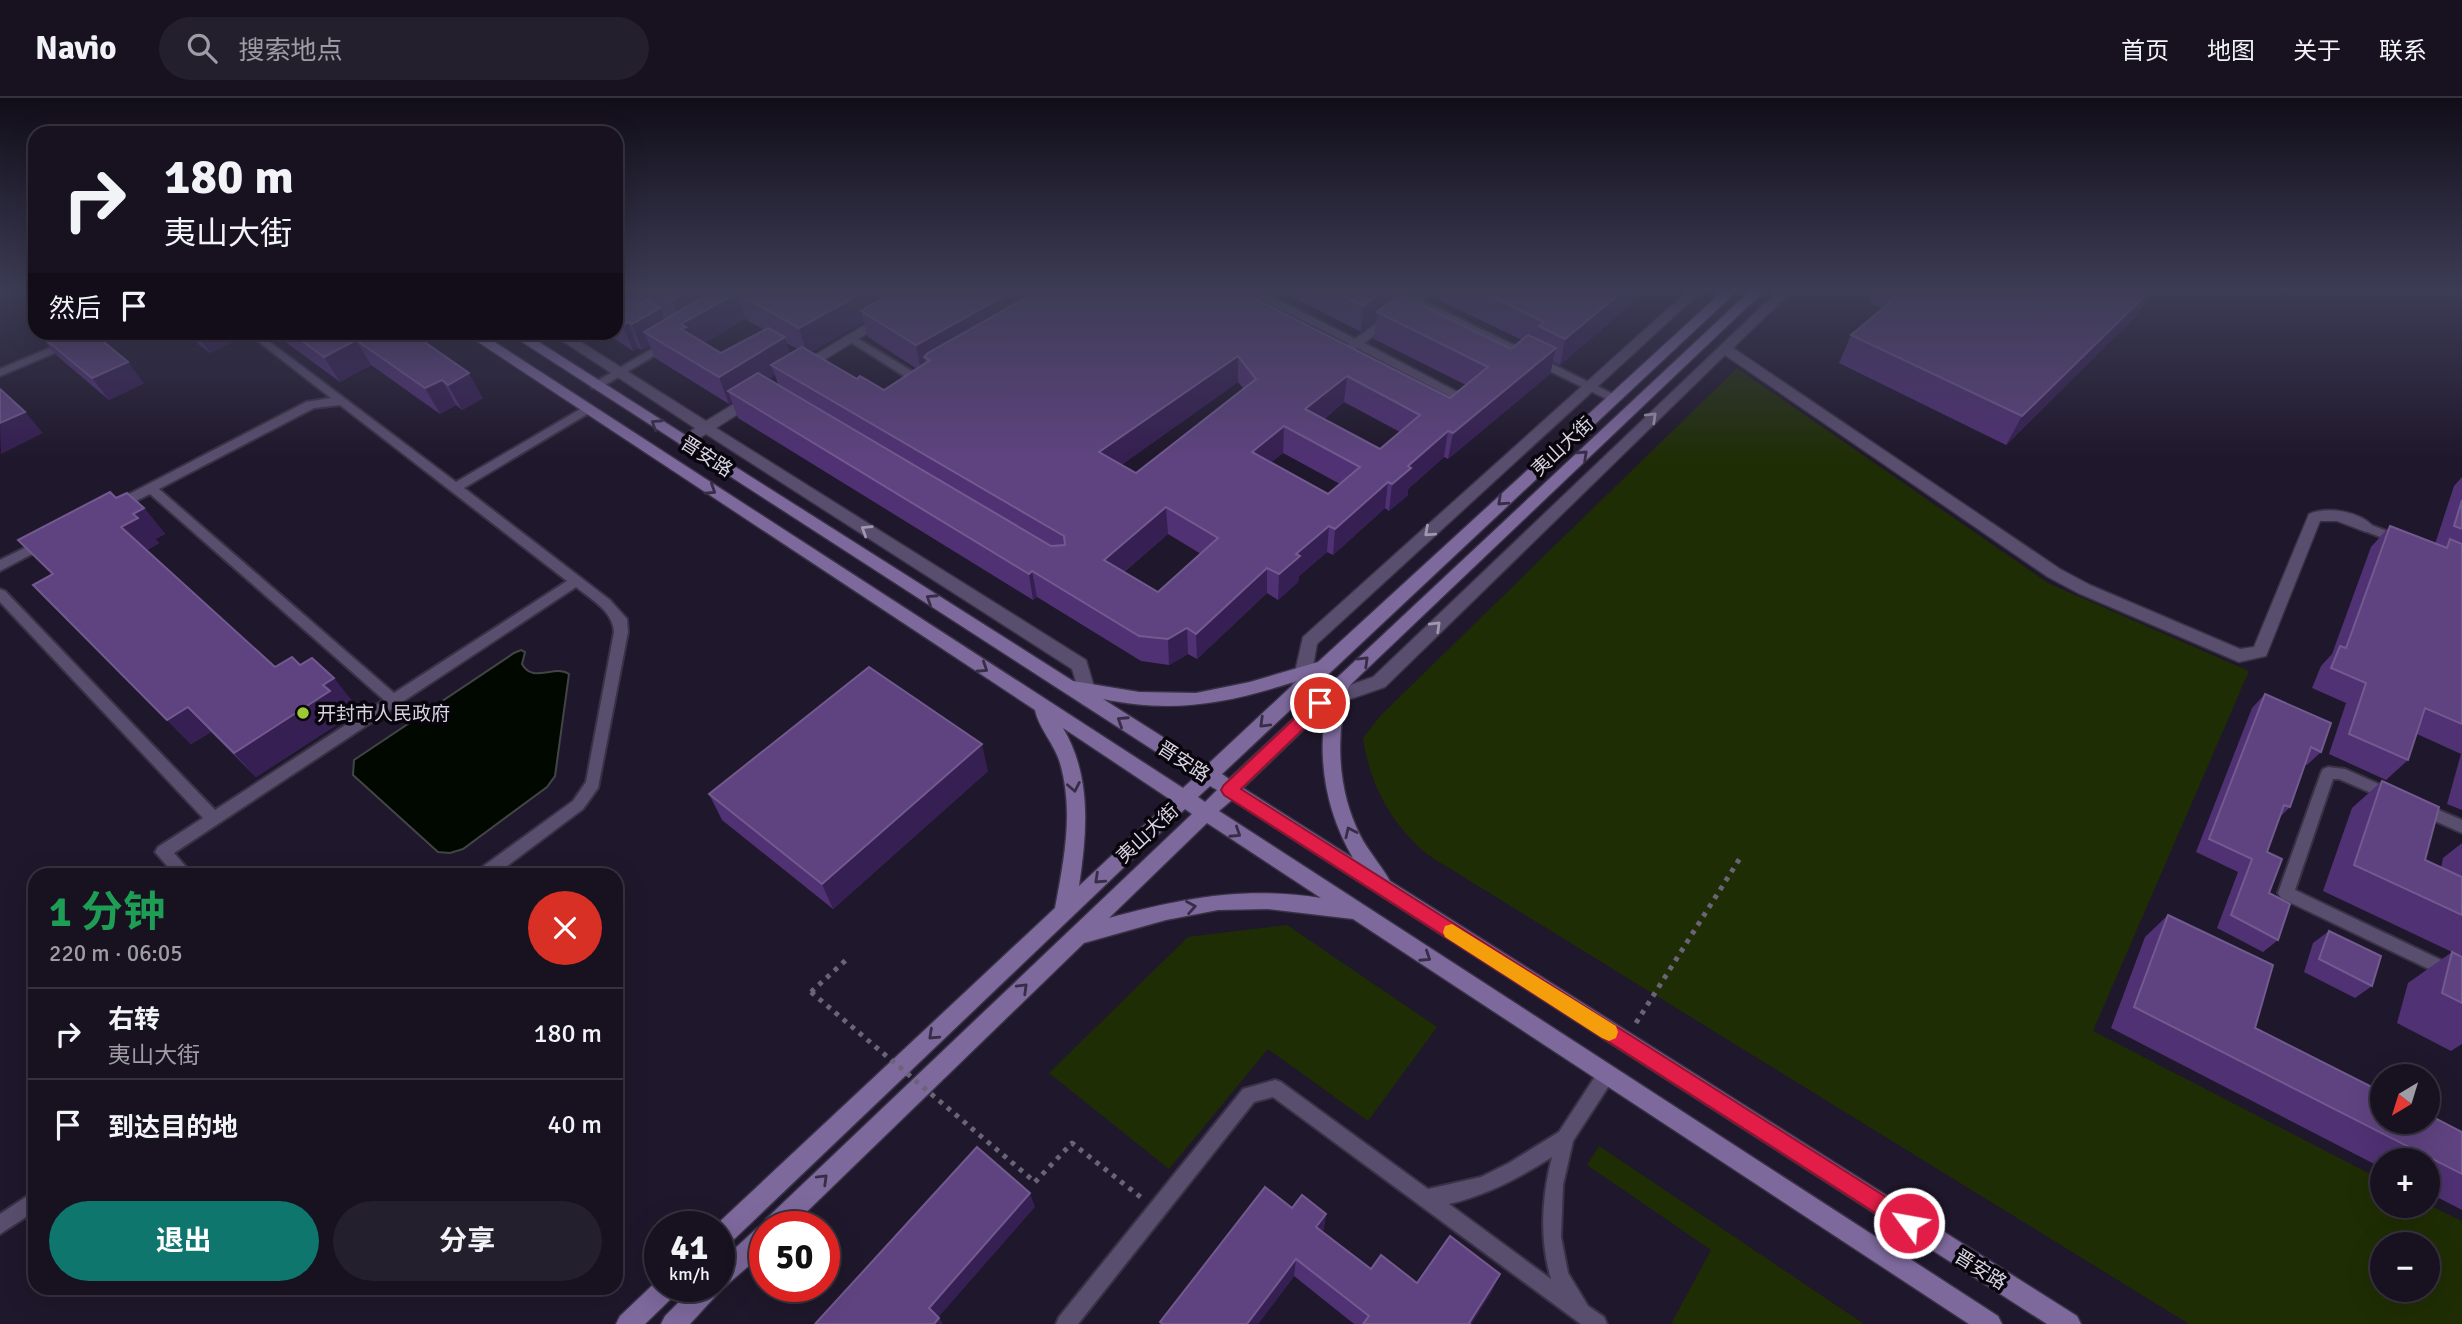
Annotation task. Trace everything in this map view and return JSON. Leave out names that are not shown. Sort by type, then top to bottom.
[{"type":"main road","name":"晋安路","points":[[491,346],[1990,1324]]},
{"type":"main road","name":"晋安路","points":[[535,346],[1058,680],[1087,694],[1208,776],[2069,1324]]},
{"type":"main road","name":"夷山大街","points":[[735,1223],[1184,799],[1301,681],[1323,667],[1671,346]]},
{"type":"main road","name":"夷山大街","points":[[791,1211],[1205,813],[1700,346]]},
{"type":"main road","points":[[1087,694],[1180,701],[1301,681]]},
{"type":"main road","points":[[1333,694],[1332,768],[1338,805],[1352,839],[1386,890]]},
{"type":"main road","points":[[1037,703],[1055,728],[1063,745],[1071,768],[1077,803],[1077,842],[1064,912]]},
{"type":"main road","points":[[1077,936],[1166,912],[1220,902],[1268,901],[1317,905],[1360,914]]},
{"type":"main road","points":[[735,1264],[749,1251]]},
{"type":"main road","points":[[628,1324],[651,1302]]},
{"type":"main road","points":[[673,1324],[696,1302]]},
{"type":"street","points":[[577,346],[1080,665],[1087,694]]},
{"type":"street","points":[[788,376],[835,346]]},
{"type":"street","points":[[1301,681],[1309,641],[1633,346]]},
{"type":"street","points":[[1333,694],[1379,682],[1724,348],[2054,573],[2084,589],[2239,656],[2260,652],[2314,518],[2319,515],[2337,516],[2366,527]]},
{"type":"street","points":[[684,441],[766,390]]},
{"type":"lane","points":[[0,373],[65,346]]},
{"type":"lane","points":[[271,346],[606,603],[620,619],[621,632],[593,785],[578,805],[492,868]]},
{"type":"lane","points":[[596,385],[662,346]]},
{"type":"lane","points":[[864,346],[919,381],[930,374]]},
{"type":"lane","points":[[1336,359],[1353,346]]},
{"type":"lane","points":[[1360,346],[1457,395]]},
{"type":"lane","points":[[1508,346],[1615,398]]},
{"type":"lane","points":[[105,512],[310,405],[342,401]]},
{"type":"lane","points":[[455,488],[588,410]]},
{"type":"lane","points":[[151,488],[394,701]]},
{"type":"lane","points":[[2366,527],[2414,546]]},
{"type":"lane","points":[[0,566],[58,536]]},
{"type":"lane","points":[[178,868],[163,852],[576,581]]},
{"type":"lane","points":[[0,594],[214,819]]},
{"type":"lane","points":[[2462,827],[2340,773],[2328,773],[2286,893],[2462,978]]},
{"type":"lane","points":[[1592,1320],[1559,1276],[1552,1237],[1554,1185],[1565,1138],[1606,1075]]},
{"type":"lane","points":[[1066,1324],[1249,1096],[1275,1088],[1592,1320]]},
{"type":"lane","points":[[1425,1199],[1464,1193],[1492,1183],[1565,1138]]},
{"type":"lane","points":[[0,1225],[28,1205]]},
{"type":"path","points":[[1624,1042],[1742,855]]},
{"type":"path","points":[[846,960],[811,992],[1035,1182],[1072,1143],[1157,1210]]},
{"type":"green space","points":[[1737,368],[2048,583],[2249,671],[2093,1031],[2370,1174],[2370,1218],[2440,1218],[2440,1210],[2462,1221],[2462,1324],[2189,1324],[1428,855],[1403,830],[1384,802],[1371,772],[1363,738],[1381,715]]},
{"type":"green space","points":[[1287,925],[1437,1027],[1368,1121],[1268,1049],[1169,1169],[1049,1073],[1188,937]]},
{"type":"green space","points":[[1599,1146],[1864,1324],[1671,1324],[1711,1250],[1587,1165]]},
{"type":"shaded area","points":[[521,650],[525,652],[522,664],[532,673],[557,671],[569,674],[555,776],[547,787],[463,849],[450,853],[438,852],[353,775],[354,760]]},
{"type":"building","points":[[54,346],[109,346],[128,362],[92,378]]},
{"type":"building","points":[[309,346],[344,346],[324,357]]},
{"type":"building","points":[[365,346],[430,346],[469,373],[448,385],[442,380],[425,388]]},
{"type":"building","points":[[668,346],[710,346],[721,353],[734,346],[770,346],[719,377]]},
{"type":"building","points":[[940,346],[1348,346],[1450,398],[1488,367],[1446,346],[1556,348],[1453,433],[1448,431],[1408,466],[1411,468],[1392,484],[1388,482],[1335,529],[1329,526],[1296,554],[1300,556],[1279,574],[1267,568],[1196,634],[1187,628],[1168,639],[1139,636],[1032,571],[1029,574],[728,391],[758,373],[1051,546],[1065,545],[1064,536],[771,365],[802,347],[857,379],[860,376],[884,390],[930,360],[924,357]],"holes":[[[1238,356],[1256,379],[1136,473],[1099,452]],[[1347,376],[1420,415],[1380,449],[1305,409]],[[1284,426],[1360,467],[1328,494],[1252,452]],[[1166,507],[1218,538],[1158,592],[1104,560]]]},
{"type":"building","points":[[1875,346],[2093,346],[2022,416]]},
{"type":"building","points":[[0,389],[25,412],[0,423]]},
{"type":"building","points":[[110,492],[116,498],[127,493],[144,508],[133,514],[138,518],[121,527],[275,667],[292,657],[300,665],[312,658],[334,678],[323,685],[330,691],[234,753],[188,707],[167,720],[33,585],[53,574],[18,540]]},
{"type":"building","points":[[2462,500],[2462,529],[2454,526]]},
{"type":"building","points":[[2390,526],[2447,548],[2450,539],[2462,544],[2462,724],[2425,708],[2408,760],[2349,734],[2366,683],[2331,668],[2340,646],[2346,648]]},
{"type":"building","points":[[869,667],[982,744],[822,884],[709,794]]},
{"type":"building","points":[[2265,694],[2331,723],[2321,752],[2311,747],[2290,807],[2284,805],[2267,852],[2282,859],[2269,893],[2290,904],[2278,940],[2231,915],[2252,859],[2209,839]]},
{"type":"building","points":[[2382,781],[2439,807],[2425,860],[2462,877],[2462,915],[2354,865]]},
{"type":"building","points":[[2168,915],[2273,965],[2255,1028],[2370,1086],[2370,1127],[2134,1007]]},
{"type":"building","points":[[2329,931],[2381,956],[2372,986],[2319,959]]},
{"type":"building","points":[[2452,952],[2462,957],[2462,1003],[2442,993]]},
{"type":"building","points":[[2440,1121],[2462,1132],[2462,1174],[2440,1163],[2440,1148],[2411,1148],[2383,1134],[2440,1134]]},
{"type":"building","points":[[977,1147],[1030,1193],[929,1308],[939,1318],[934,1324],[815,1324],[835,1302],[840,1302],[840,1297]]},
{"type":"building","points":[[1265,1187],[1292,1208],[1302,1195],[1326,1214],[1316,1227],[1371,1269],[1381,1255],[1417,1283],[1450,1236],[1500,1274],[1470,1324],[1363,1324],[1369,1316],[1296,1259],[1247,1324],[1160,1322]]},
{"type":"slow traffic","points":[[1452,932],[1609,1032]]},
{"type":"place","name":"开封市人民政府","points":[[303,713]]},
{"type":"route","points":[[1320,703],[1230,790],[1909,1223]]}]
